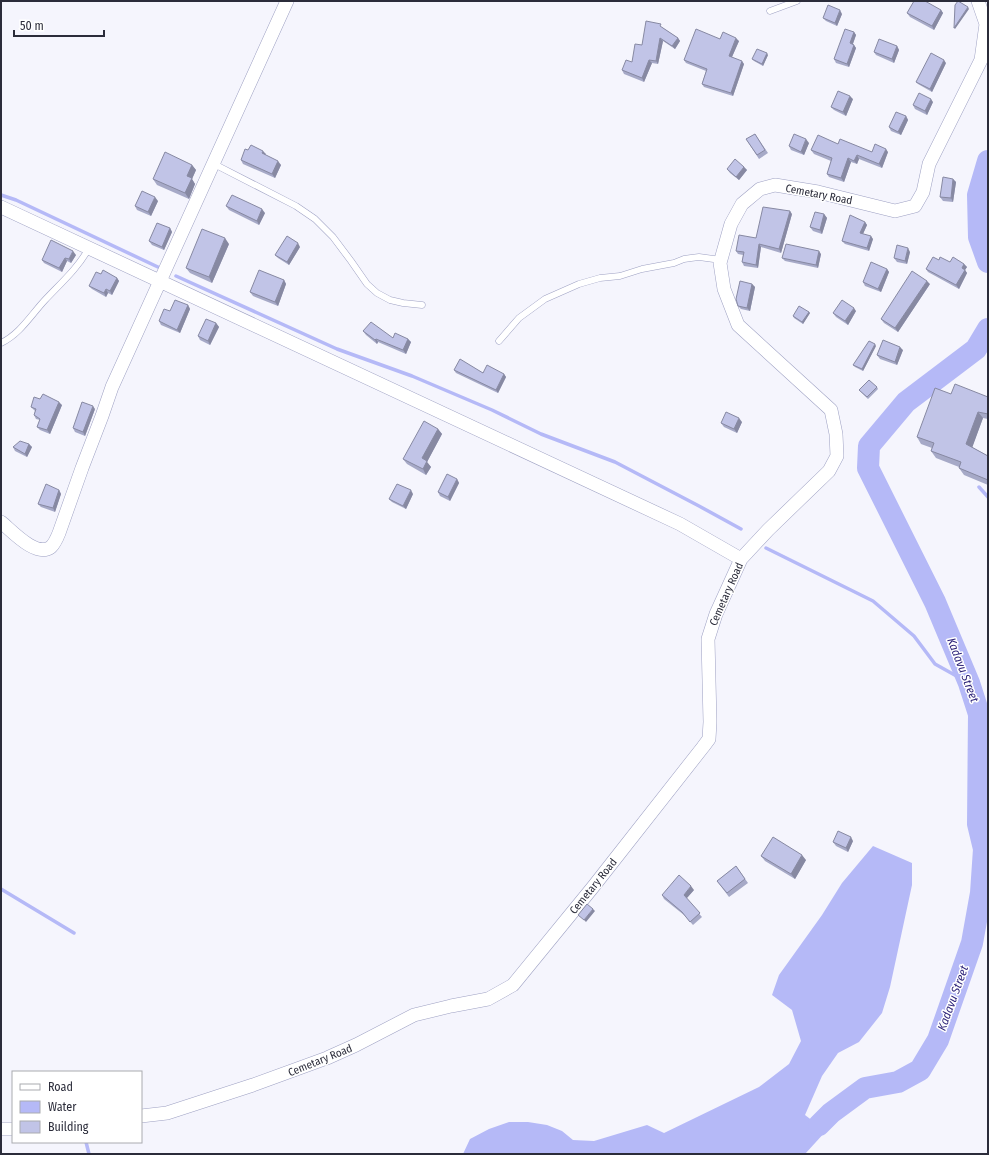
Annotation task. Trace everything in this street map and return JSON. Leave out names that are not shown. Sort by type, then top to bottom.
[{"type":"street","points":[[1,522],[27,544],[38,549],[48,548],[55,542],[112,387],[288,1]]},
{"type":"street","name":"Cemetary Road","points":[[142,1116],[167,1113],[253,1086],[334,1055],[414,1015],[488,999],[513,985],[593,887],[709,739],[708,639],[716,614],[741,559],[768,530],[829,471],[837,456],[836,434],[831,410],[738,325],[724,289],[720,263],[731,224],[742,204],[760,189],[775,185],[818,192],[896,211],[915,206],[923,192],[929,164],[981,60],[986,24],[978,1]]},
{"type":"street","points":[[1,207],[680,524],[741,559]]},
{"type":"street","points":[[1,1129],[12,1128]]},
{"type":"lane","points":[[770,11],[797,1]]},
{"type":"lane","points":[[214,164],[296,206],[315,219],[332,237],[367,284],[377,293],[390,300],[422,305]]},
{"type":"lane","points":[[1,343],[12,336],[28,321],[81,260],[89,248]]},
{"type":"lane","points":[[499,342],[519,318],[545,299],[579,284],[600,278],[620,276],[642,269],[674,263],[684,259],[699,257],[721,260]]},
{"type":"water","points":[[873,846],[912,863],[912,885],[890,987],[882,1013],[859,1042],[838,1053],[822,1076],[805,1115],[826,1131],[805,1154],[463,1154],[470,1139],[489,1129],[509,1122],[528,1122],[547,1125],[562,1131],[573,1140],[594,1141],[647,1125],[664,1133],[759,1087],[789,1064],[801,1041],[792,1010],[772,995],[779,975],[822,915],[842,883]]},
{"type":"building","points":[[914,1],[925,1],[941,10],[932,26],[907,13]]},
{"type":"building","points":[[958,1],[968,7],[954,28],[955,5]]},
{"type":"building","points":[[828,5],[840,10],[835,23],[823,18]]},
{"type":"building","points":[[646,21],[661,24],[660,26],[678,38],[672,46],[660,38],[656,61],[649,60],[642,78],[622,70],[626,60],[632,62],[635,44],[642,45]]},
{"type":"building","points":[[696,29],[720,39],[723,32],[736,38],[729,56],[742,61],[731,93],[702,84],[707,69],[684,60]]},
{"type":"building","points":[[845,29],[854,32],[850,43],[854,45],[847,64],[834,59]]},
{"type":"building","points":[[879,39],[897,46],[892,59],[874,52]]},
{"type":"building","points":[[757,49],[767,53],[762,64],[752,59]]},
{"type":"building","points":[[931,53],[944,60],[930,89],[916,82]]},
{"type":"building","points":[[838,91],[850,96],[843,112],[831,107]]},
{"type":"building","points":[[919,93],[931,99],[925,111],[913,105]]},
{"type":"building","points":[[896,112],[906,116],[898,132],[889,127]]},
{"type":"building","points":[[755,134],[765,150],[757,155],[746,139]]},
{"type":"building","points":[[794,134],[806,139],[801,152],[789,146]]},
{"type":"building","points":[[818,135],[838,144],[840,139],[872,152],[875,144],[886,149],[879,164],[857,155],[854,161],[848,158],[841,178],[827,174],[832,158],[811,150]]},
{"type":"building","points":[[251,145],[263,151],[262,153],[278,161],[272,174],[241,160],[245,149],[248,150]]},
{"type":"building","points":[[165,152],[192,165],[187,176],[192,178],[185,193],[153,179]]},
{"type":"building","points":[[735,159],[744,167],[736,177],[727,169]]},
{"type":"building","points":[[943,177],[953,179],[951,198],[940,197]]},
{"type":"building","points":[[142,191],[155,197],[148,212],[135,206]]},
{"type":"building","points":[[232,195],[262,209],[257,221],[226,206]]},
{"type":"building","points":[[763,207],[790,211],[779,249],[759,244],[756,265],[742,262],[744,252],[736,251],[739,235],[756,238]]},
{"type":"building","points":[[815,212],[824,214],[820,230],[810,227]]},
{"type":"building","points":[[850,215],[865,222],[860,233],[871,236],[867,248],[842,241]]},
{"type":"building","points":[[157,223],[170,228],[162,247],[149,241]]},
{"type":"building","points":[[202,229],[225,238],[209,277],[186,268]]},
{"type":"building","points":[[287,236],[298,243],[287,262],[275,255]]},
{"type":"building","points":[[51,240],[73,251],[69,259],[65,258],[59,268],[42,260]]},
{"type":"building","points":[[786,244],[819,251],[816,265],[782,258]]},
{"type":"building","points":[[897,245],[908,248],[905,261],[894,258]]},
{"type":"building","points":[[933,257],[939,260],[940,257],[950,262],[953,257],[964,264],[962,268],[965,270],[956,285],[926,269]]},
{"type":"building","points":[[871,262],[887,269],[878,289],[863,282]]},
{"type":"building","points":[[103,270],[117,278],[110,291],[106,289],[104,293],[89,286],[96,272],[101,274]]},
{"type":"building","points":[[259,270],[284,280],[275,302],[250,292]]},
{"type":"building","points":[[912,271],[927,281],[895,328],[881,319]]},
{"type":"building","points":[[740,281],[752,284],[747,308],[738,306],[736,299]]},
{"type":"building","points":[[175,300],[188,305],[177,330],[159,321],[164,309],[170,311]]},
{"type":"building","points":[[842,300],[854,308],[845,321],[833,313]]},
{"type":"building","points":[[799,306],[809,312],[802,322],[793,316]]},
{"type":"building","points":[[206,319],[216,323],[208,341],[198,336]]},
{"type":"building","points":[[371,322],[393,338],[395,333],[408,339],[403,350],[376,339],[375,340],[363,331]]},
{"type":"building","points":[[883,340],[900,347],[895,362],[877,355]]},
{"type":"building","points":[[869,341],[875,344],[862,369],[853,365]]},
{"type":"building","points":[[460,359],[483,373],[487,365],[504,374],[496,390],[454,370]]},
{"type":"building","points":[[869,380],[877,387],[867,397],[859,390]]},
{"type":"building","points":[[955,384],[988,397],[988,414],[978,412],[966,444],[988,456],[988,480],[959,468],[961,462],[931,451],[934,443],[917,437],[935,388],[951,394]]},
{"type":"building","points":[[43,394],[59,402],[47,430],[37,427],[40,419],[34,415],[36,409],[31,407],[34,397],[40,399]]},
{"type":"building","points":[[82,402],[93,406],[83,432],[73,428]]},
{"type":"building","points":[[726,412],[739,418],[734,429],[721,423]]},
{"type":"building","points":[[424,421],[438,429],[422,458],[427,461],[423,469],[403,459]]},
{"type":"building","points":[[20,441],[29,444],[25,454],[13,447]]},
{"type":"building","points":[[447,474],[457,479],[448,497],[438,492]]},
{"type":"building","points":[[46,484],[59,490],[53,508],[38,504]]},
{"type":"building","points":[[397,484],[411,490],[403,506],[389,499]]},
{"type":"building","points":[[838,831],[851,837],[846,848],[833,842]]},
{"type":"building","points":[[773,837],[802,855],[791,874],[761,856]]},
{"type":"building","points":[[736,866],[745,879],[727,893],[717,881]]},
{"type":"building","points":[[679,875],[691,886],[684,895],[700,913],[690,922],[682,912],[662,895]]},
{"type":"building","points":[[587,904],[593,909],[584,920],[578,915]]},
{"type":"waterway","name":"Kadavu Street","points":[[988,161],[978,195],[979,237],[988,262]]},
{"type":"waterway","points":[[1,195],[16,200],[160,268]]},
{"type":"waterway","points":[[176,276],[337,349],[412,376],[492,410],[541,434],[615,462],[741,529]]},
{"type":"waterway","name":"Kadavu Street","points":[[819,1125],[831,1113],[865,1088],[898,1082],[920,1070],[938,1040],[972,943],[981,893],[984,849],[978,824],[979,714],[969,683],[935,602],[868,468],[869,446],[906,402],[976,349],[988,329]]},
{"type":"waterway","points":[[979,487],[988,497]]},
{"type":"waterway","points":[[766,548],[873,601],[914,636],[935,664],[969,683]]},
{"type":"waterway","name":"Kadavu Street","points":[[984,849],[988,843]]},
{"type":"waterway","points":[[1,889],[74,933]]},
{"type":"waterway","points":[[86,1143],[89,1154]]}]
